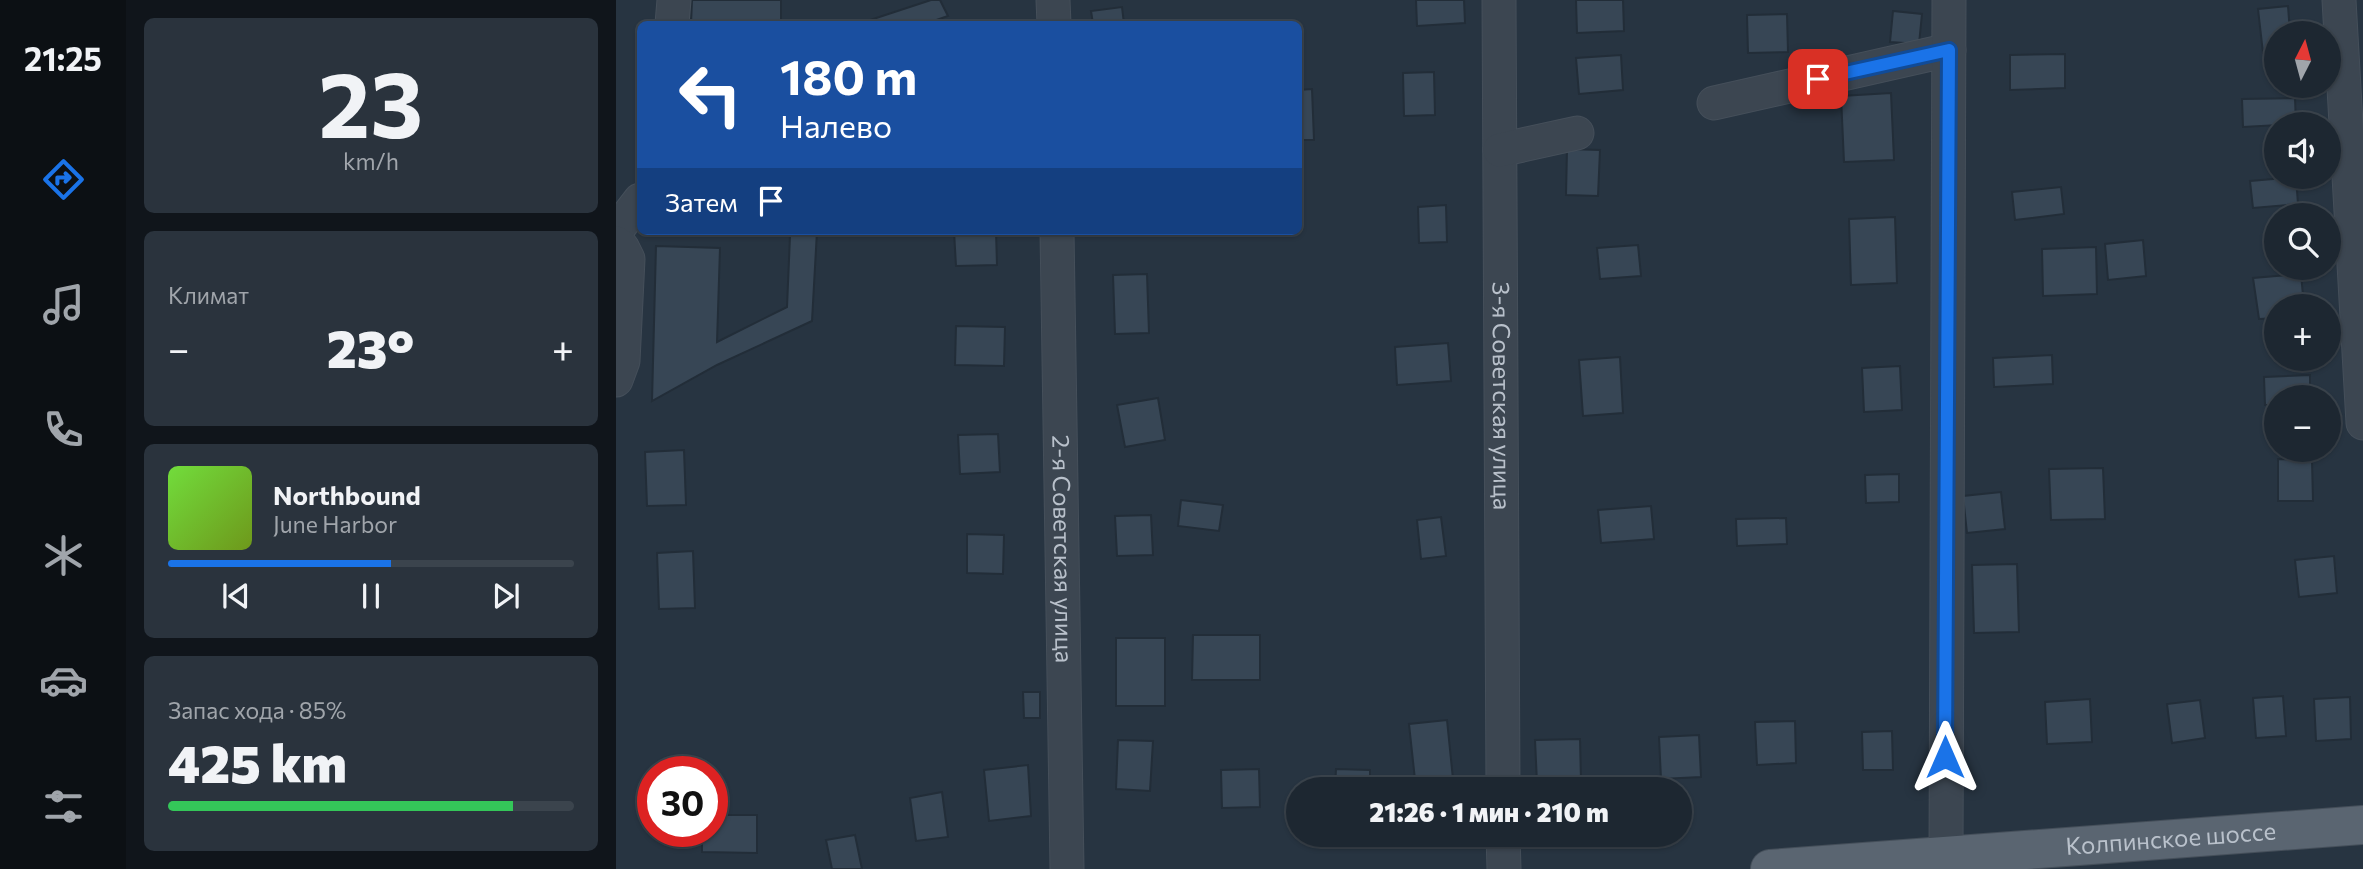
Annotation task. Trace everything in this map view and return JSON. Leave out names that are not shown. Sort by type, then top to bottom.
[{"type":"main road","name":"Колпинское шоссе","points":[[1770,869],[1970,860],[2363,825]]},
{"type":"street","points":[[672,21],[674,0]]},
{"type":"street","points":[[1053,0],[1054,21]]},
{"type":"street","name":"3-я Советская улица","points":[[1499,0],[1503,777]]},
{"type":"street","points":[[1949,0],[1970,860]]},
{"type":"street","points":[[2339,0],[2363,423]]},
{"type":"street","points":[[1714,103],[1949,50]]},
{"type":"street","points":[[1500,150],[1577,133]]},
{"type":"street","points":[[616,231],[637,204]]},
{"type":"street","name":"2-я Советская улица","points":[[1057,235],[1067,869]]},
{"type":"street","points":[[616,243],[622,247],[628,259],[623,361],[616,380]]},
{"type":"street","points":[[1503,847],[1504,869]]},
{"type":"building","points":[[692,0],[781,0],[781,21],[691,21]]},
{"type":"building","points":[[931,0],[940,0],[948,16],[934,21],[867,21]]},
{"type":"building","points":[[1416,0],[1464,0],[1465,23],[1417,26]]},
{"type":"building","points":[[1576,0],[1623,0],[1624,31],[1577,33]]},
{"type":"building","points":[[2288,6],[2289,21],[2264,21],[2264,53],[2263,53],[2258,9]]},
{"type":"building","points":[[1122,7],[1124,21],[1093,21],[1091,11]]},
{"type":"building","points":[[1893,11],[1922,14],[1919,44],[1890,42]]},
{"type":"building","points":[[1787,14],[1788,52],[1748,53],[1747,15]]},
{"type":"building","points":[[2065,54],[2065,88],[2010,90],[2010,55]]},
{"type":"building","points":[[1621,55],[1623,90],[1579,94],[1576,58]]},
{"type":"building","points":[[1434,72],[1435,115],[1404,116],[1403,73]]},
{"type":"building","points":[[1312,89],[1314,140],[1302,140],[1302,90]]},
{"type":"building","points":[[1891,93],[1894,160],[1844,162],[1841,96]]},
{"type":"building","points":[[2295,98],[2296,112],[2264,112],[2264,126],[2243,127],[2242,99]]},
{"type":"building","points":[[1567,149],[1600,150],[1598,196],[1566,195]]},
{"type":"building","points":[[2264,180],[2264,189],[2297,189],[2298,203],[2264,203],[2264,207],[2253,208],[2250,181]]},
{"type":"building","points":[[2061,187],[2064,214],[2015,220],[2012,192]]},
{"type":"building","points":[[1446,205],[1447,242],[1419,243],[1418,207]]},
{"type":"building","points":[[1895,217],[1897,283],[1851,285],[1849,219]]},
{"type":"building","points":[[817,235],[812,321],[717,365],[652,401],[656,246],[720,248],[717,342],[787,307],[790,236],[769,236]]},
{"type":"building","points":[[954,235],[996,235],[997,265],[956,266]]},
{"type":"building","points":[[2143,240],[2146,276],[2108,280],[2105,244]]},
{"type":"building","points":[[1638,245],[1641,276],[1600,279],[1597,248]]},
{"type":"building","points":[[2096,247],[2097,294],[2043,296],[2042,249]]},
{"type":"building","points":[[1147,274],[1149,333],[1115,334],[1113,275]]},
{"type":"building","points":[[2253,278],[2302,280],[2303,294],[2264,294],[2264,319],[2259,319]]},
{"type":"building","points":[[956,326],[1005,327],[1004,366],[955,365]]},
{"type":"building","points":[[1448,343],[1451,381],[1397,385],[1395,347]]},
{"type":"building","points":[[2052,355],[2053,384],[1994,387],[1993,358]]},
{"type":"building","points":[[1620,357],[1623,413],[1583,416],[1579,360]]},
{"type":"building","points":[[1900,366],[1902,410],[1864,412],[1862,368]]},
{"type":"building","points":[[2310,375],[2310,385],[2264,385],[2264,377]]},
{"type":"building","points":[[1158,398],[1165,440],[1125,447],[1117,405]]},
{"type":"building","points":[[998,434],[1000,472],[960,474],[958,435]]},
{"type":"building","points":[[684,450],[686,505],[647,506],[645,452]]},
{"type":"building","points":[[2278,462],[2312,462],[2313,501],[2278,501]]},
{"type":"building","points":[[2103,468],[2105,519],[2051,520],[2049,469]]},
{"type":"building","points":[[1899,474],[1899,502],[1866,503],[1865,475]]},
{"type":"building","points":[[2001,492],[2005,529],[1967,533],[1963,496]]},
{"type":"building","points":[[1181,500],[1223,505],[1219,531],[1178,526]]},
{"type":"building","points":[[1651,506],[1654,539],[1601,543],[1598,510]]},
{"type":"building","points":[[1151,515],[1153,555],[1117,556],[1115,516]]},
{"type":"building","points":[[1441,517],[1446,556],[1421,559],[1417,520]]},
{"type":"building","points":[[1786,518],[1787,544],[1737,546],[1736,519]]},
{"type":"building","points":[[967,534],[1004,535],[1003,574],[967,573]]},
{"type":"building","points":[[693,551],[695,608],[659,609],[657,553]]},
{"type":"building","points":[[2334,556],[2337,593],[2299,597],[2295,560]]},
{"type":"building","points":[[2017,564],[2019,632],[1974,633],[1972,565]]},
{"type":"building","points":[[1193,635],[1260,635],[1260,680],[1192,680]]},
{"type":"building","points":[[1116,638],[1165,638],[1165,706],[1116,706]]},
{"type":"building","points":[[1023,692],[1040,692],[1040,718],[1024,718]]},
{"type":"building","points":[[2283,696],[2286,736],[2256,738],[2253,698]]},
{"type":"building","points":[[2350,697],[2351,739],[2316,741],[2314,699]]},
{"type":"building","points":[[2090,699],[2092,742],[2047,744],[2045,702]]},
{"type":"building","points":[[2200,700],[2205,738],[2172,743],[2167,704]]},
{"type":"building","points":[[1447,720],[1453,777],[1415,777],[1409,724]]},
{"type":"building","points":[[1795,721],[1796,763],[1757,765],[1755,722]]},
{"type":"building","points":[[1892,731],[1893,770],[1863,770],[1862,732]]},
{"type":"building","points":[[1699,735],[1701,777],[1661,777],[1659,737]]},
{"type":"building","points":[[1580,739],[1581,777],[1537,777],[1535,740]]},
{"type":"building","points":[[1118,740],[1153,741],[1150,791],[1116,789]]},
{"type":"building","points":[[1028,765],[1031,816],[989,821],[984,770]]},
{"type":"building","points":[[1259,769],[1260,807],[1222,808],[1221,770]]},
{"type":"building","points":[[1336,769],[1370,770],[1370,777],[1336,777]]},
{"type":"building","points":[[942,792],[948,837],[916,841],[910,798]]},
{"type":"building","points":[[728,815],[757,815],[757,853],[702,852],[702,847],[728,847]]},
{"type":"building","points":[[855,835],[862,869],[832,869],[826,840]]},
{"type":"route","points":[[1818,79],[1949,50],[1945,757]]}]
